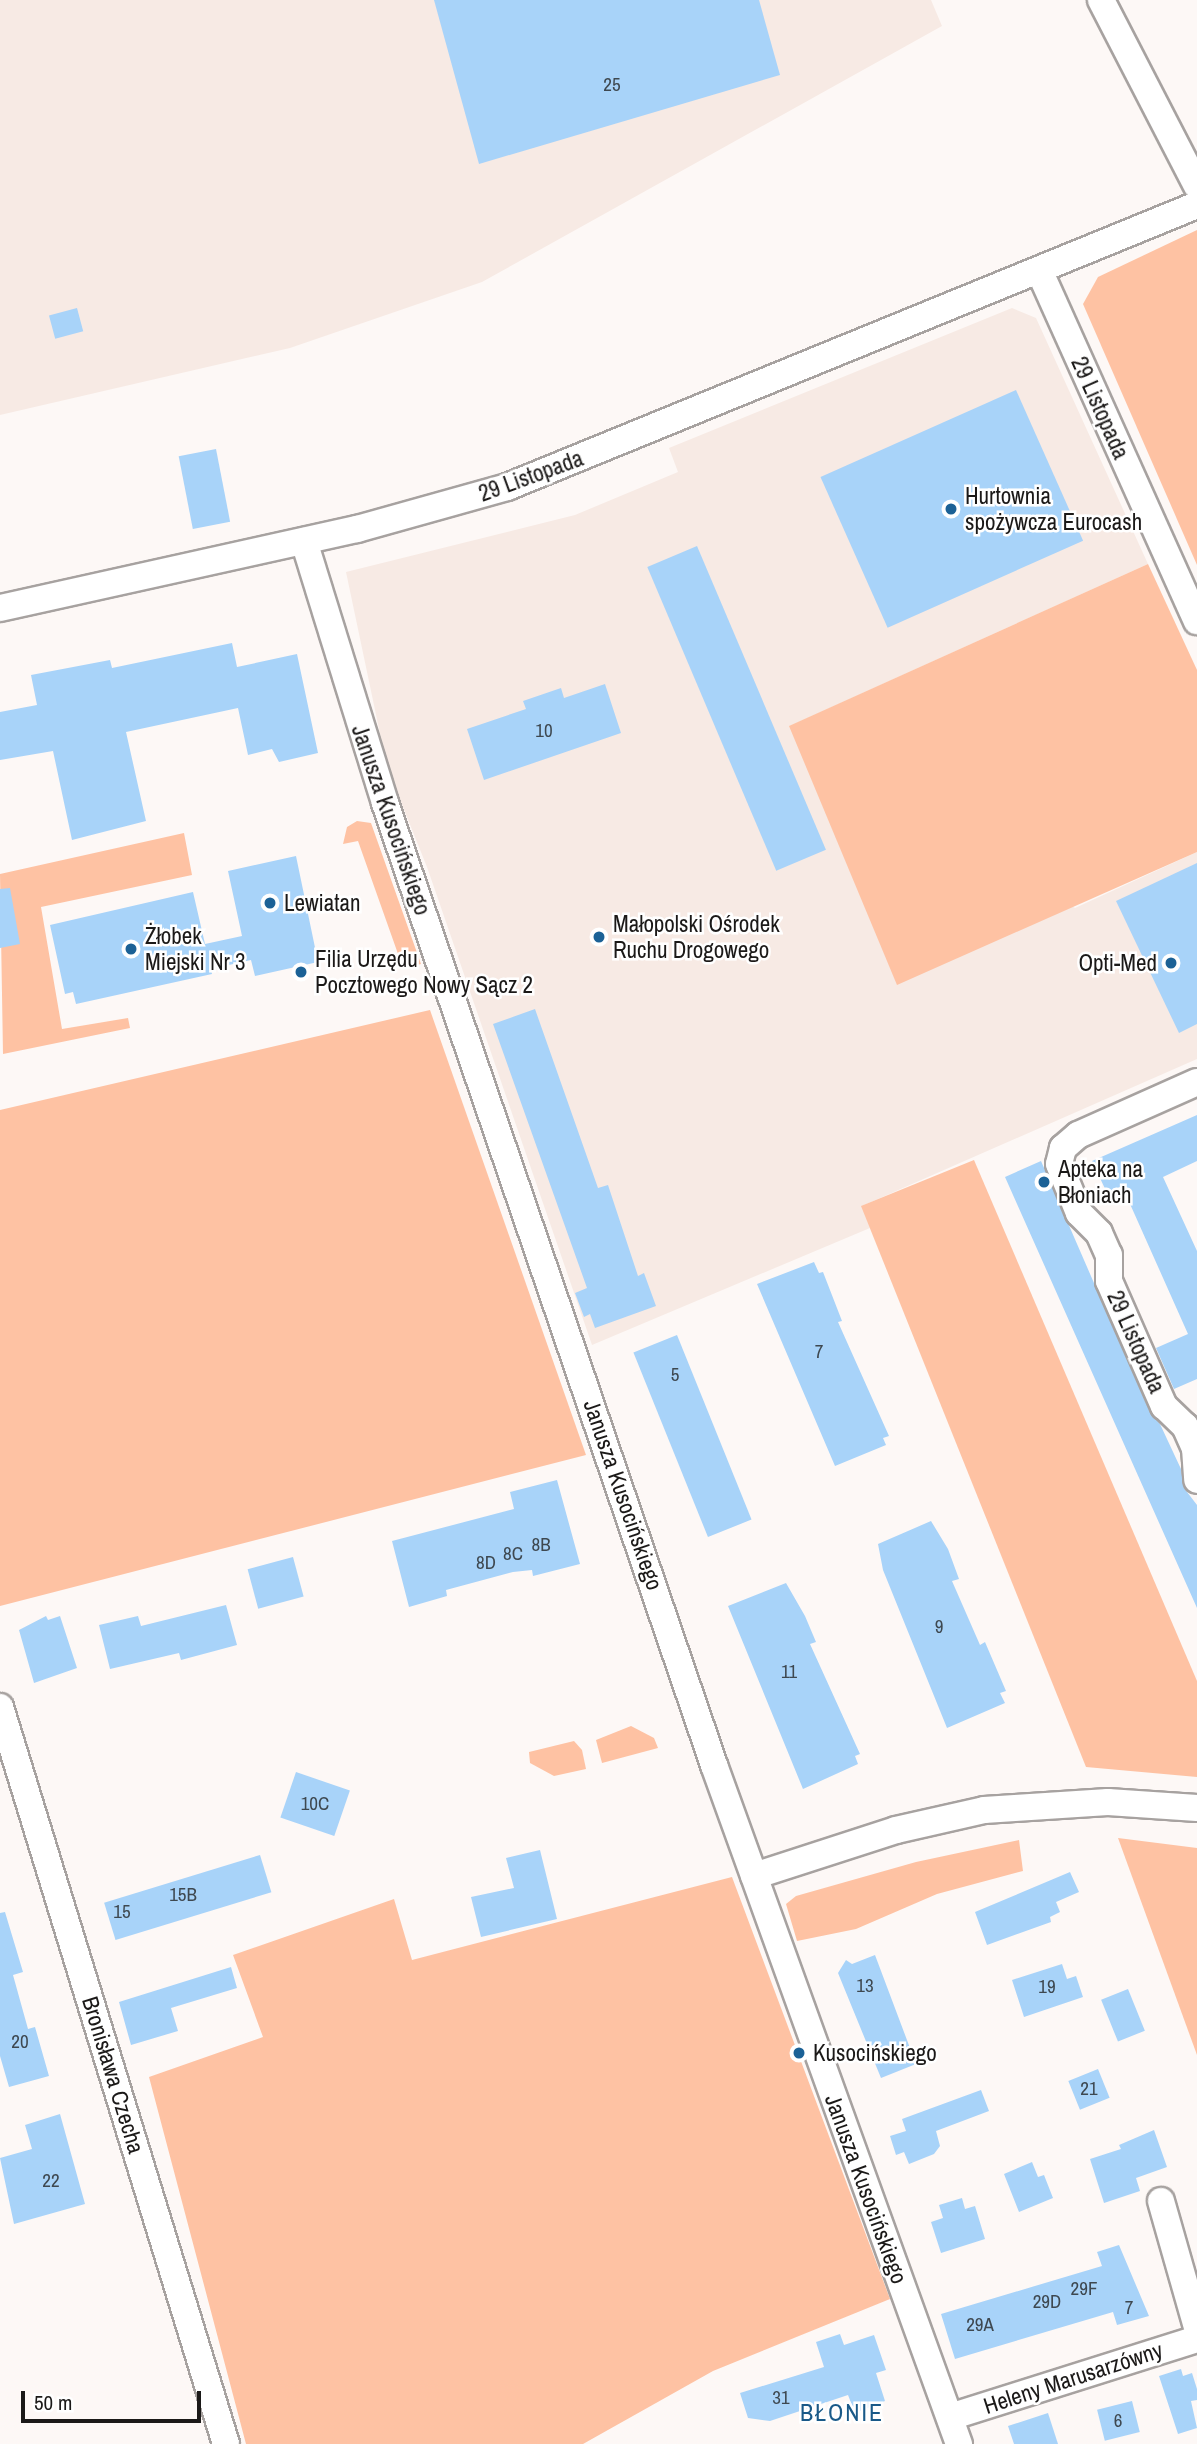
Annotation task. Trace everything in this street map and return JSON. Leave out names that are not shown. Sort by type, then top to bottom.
[{"type":"street","points":[[1101,0],[1197,186]]},
{"type":"street","name":"29 Listopada","points":[[0,608],[304,541],[507,487],[1197,205]]},
{"type":"street","name":"29 Listopada","points":[[1039,270],[1197,621]]},
{"type":"street","name":"Janusza Kusocińskiego","points":[[304,541],[387,810],[754,1876],[959,2444]]},
{"type":"street","name":"29 Listopada","points":[[1197,1082],[1078,1135],[1063,1148],[1059,1164],[1079,1213],[1099,1233],[1109,1255],[1109,1281],[1164,1406],[1185,1426],[1195,1448],[1197,1480]]},
{"type":"street","name":"Bronisława Czecha","points":[[0,1707],[226,2444]]},
{"type":"street","points":[[754,1876],[897,1830],[984,1810],[1108,1802],[1197,1808]]},
{"type":"street","points":[[1161,2201],[1197,2327]]},
{"type":"street","name":"Heleny Marusarzówny","points":[[950,2417],[1197,2339]]},
{"type":"shaded area","points":[[0,0],[931,0],[942,26],[482,282],[290,348],[0,415]]},
{"type":"shaded area","points":[[1197,230],[1197,565],[1083,304],[1098,277]]},
{"type":"shaded area","points":[[1012,308],[1036,318],[1148,564],[790,726],[1075,908],[1197,852],[1197,1059],[862,1206],[870,1228],[592,1345],[427,867],[387,767],[346,572],[575,515],[678,472],[669,448]]},
{"type":"shaded area","points":[[1148,564],[1197,670],[1197,852],[897,985],[789,726]]},
{"type":"shaded area","points":[[357,821],[371,823],[421,964],[403,968],[358,841],[343,844],[347,827]]},
{"type":"shaded area","points":[[184,833],[192,875],[41,907],[62,1029],[128,1018],[130,1028],[3,1054],[0,874]]},
{"type":"shaded area","points":[[430,1010],[586,1455],[0,1606],[0,1110]]},
{"type":"shaded area","points":[[974,1160],[1197,1681],[1197,1777],[1086,1767],[861,1206]]},
{"type":"shaded area","points":[[631,1726],[654,1738],[658,1748],[602,1763],[596,1740]]},
{"type":"shaded area","points":[[574,1741],[582,1750],[586,1769],[554,1776],[530,1763],[529,1752]]},
{"type":"shaded area","points":[[1118,1838],[1197,1848],[1197,2055]]},
{"type":"shaded area","points":[[1019,1840],[1023,1871],[937,1894],[856,1929],[797,1941],[786,1904],[796,1896],[916,1862]]},
{"type":"shaded area","points":[[732,1877],[890,2299],[713,2371],[583,2444],[246,2444],[149,2077],[263,2037],[233,1955],[394,1899],[412,1960]]},
{"type":"building","points":[[434,0],[759,0],[780,75],[479,164]]},
{"type":"building","points":[[77,308],[83,331],[55,339],[49,316]]},
{"type":"building","name":"Hurtownia spożywcza Eurocash","points":[[1016,390],[1083,541],[888,628],[821,477]]},
{"type":"building","points":[[216,449],[230,522],[193,529],[179,456]]},
{"type":"building","points":[[697,546],[826,850],[776,871],[647,567]]},
{"type":"building","points":[[232,643],[237,667],[297,654],[318,753],[279,762],[272,749],[248,755],[238,708],[126,732],[146,821],[72,840],[53,751],[0,760],[0,712],[37,705],[31,675],[110,660],[112,668]]},
{"type":"building","points":[[605,684],[621,733],[484,780],[467,729],[526,709],[523,701],[561,688],[564,698]]},
{"type":"building","points":[[296,856],[318,962],[255,976],[251,960],[211,969],[212,974],[76,1004],[73,992],[65,994],[50,925],[193,892],[205,944],[242,936],[228,871]]},
{"type":"building","name":"Opti-Med","points":[[1197,863],[1197,1024],[1179,1033],[1116,901]]},
{"type":"building","points":[[10,888],[20,944],[0,948],[0,889]]},
{"type":"building","points":[[535,1009],[598,1188],[608,1185],[638,1276],[644,1273],[656,1306],[595,1328],[590,1314],[584,1317],[575,1293],[587,1288],[493,1024]]},
{"type":"building","points":[[1197,1115],[1197,1161],[1163,1177],[1197,1251],[1197,1379],[1174,1389],[1156,1348],[1188,1334],[1122,1186],[1107,1193],[1092,1161]]},
{"type":"building","points":[[1041,1161],[1150,1412],[1160,1424],[1181,1469],[1184,1488],[1197,1505],[1197,1608],[1005,1177]]},
{"type":"building","points":[[814,1262],[819,1273],[823,1272],[842,1321],[838,1322],[889,1436],[883,1438],[886,1445],[835,1466],[757,1284]]},
{"type":"building","points":[[677,1335],[752,1520],[708,1537],[633,1353]]},
{"type":"building","points":[[557,1480],[580,1564],[533,1576],[532,1570],[513,1572],[446,1590],[447,1596],[409,1607],[392,1541],[514,1509],[510,1492]]},
{"type":"building","points":[[931,1521],[948,1549],[959,1579],[952,1581],[980,1645],[985,1642],[1006,1691],[1000,1693],[1005,1703],[947,1728],[883,1570],[878,1544]]},
{"type":"building","points":[[293,1557],[304,1597],[258,1609],[248,1569]]},
{"type":"building","points":[[786,1583],[805,1616],[816,1642],[810,1644],[860,1754],[855,1756],[858,1764],[803,1789],[728,1606]]},
{"type":"building","points":[[226,1605],[237,1645],[181,1660],[179,1653],[110,1669],[99,1625],[138,1616],[141,1626]]},
{"type":"building","points":[[46,1616],[48,1620],[60,1616],[77,1668],[34,1683],[19,1630]]},
{"type":"building","points":[[296,1772],[350,1791],[334,1836],[280,1817]]},
{"type":"building","points":[[540,1850],[557,1919],[481,1937],[471,1897],[514,1888],[506,1858]]},
{"type":"building","points":[[260,1855],[271,1892],[116,1940],[104,1903]]},
{"type":"building","points":[[1070,1872],[1079,1892],[1056,1902],[1060,1912],[1050,1917],[1051,1922],[987,1945],[975,1912]]},
{"type":"building","points":[[5,1912],[23,1972],[13,1975],[28,2029],[35,2027],[49,2076],[9,2087],[0,2056],[0,1913]]},
{"type":"building","points":[[875,1955],[916,2064],[881,2078],[838,1973],[846,1960],[852,1964]]},
{"type":"building","points":[[1062,1964],[1067,1979],[1076,1976],[1083,1997],[1024,2017],[1012,1980]]},
{"type":"building","points":[[231,1967],[237,1988],[171,2008],[178,2031],[131,2045],[119,2002]]},
{"type":"building","points":[[1128,1989],[1145,2031],[1118,2042],[1101,2000]]},
{"type":"building","points":[[1098,2069],[1110,2098],[1080,2110],[1068,2081]]},
{"type":"building","points":[[981,2090],[989,2111],[936,2131],[940,2146],[934,2154],[909,2164],[904,2152],[896,2155],[890,2136],[906,2131],[902,2119]]},
{"type":"building","points":[[60,2114],[85,2204],[14,2224],[0,2158],[32,2149],[25,2125]]},
{"type":"building","points":[[1154,2130],[1167,2167],[1136,2178],[1140,2191],[1104,2203],[1090,2159],[1121,2149],[1119,2145]]},
{"type":"building","points":[[1032,2162],[1038,2177],[1044,2175],[1053,2198],[1019,2212],[1004,2174]]},
{"type":"building","points":[[962,2198],[965,2209],[975,2206],[985,2239],[941,2253],[931,2222],[943,2218],[939,2205]]},
{"type":"building","points":[[1119,2245],[1149,2316],[1117,2325],[1113,2312],[955,2359],[941,2314],[1102,2266],[1097,2252]]},
{"type":"building","points":[[840,2334],[844,2345],[874,2335],[886,2370],[876,2373],[885,2401],[855,2413],[848,2395],[770,2421],[748,2418],[740,2393],[824,2367],[816,2342]]},
{"type":"building","points":[[1181,2369],[1183,2376],[1192,2373],[1197,2389],[1197,2400],[1191,2401],[1197,2428],[1178,2434],[1159,2376]]},
{"type":"building","points":[[1132,2401],[1140,2432],[1105,2441],[1097,2410]]},
{"type":"building","points":[[1048,2413],[1058,2444],[1014,2444],[1008,2426]]},
{"type":"place","name":"Hurtownia spożywcza Eurocash","points":[[951,509]]},
{"type":"place","name":"Lewiatan","points":[[270,903]]},
{"type":"place","name":"Małopolski Ośrodek Ruchu Drogowego","points":[[599,937]]},
{"type":"place","name":"Żłobek Miejski Nr 3","points":[[131,949]]},
{"type":"place","name":"Opti-Med","points":[[1171,963]]},
{"type":"place","name":"Filia Urzędu Pocztowego Nowy Sącz 2","points":[[301,972]]},
{"type":"place","name":"Apteka na Błoniach","points":[[1044,1182]]},
{"type":"place","name":"Kusocińskiego","points":[[799,2053]]},
{"type":"district","name":"BŁONIE","points":[[842,2413]]}]
